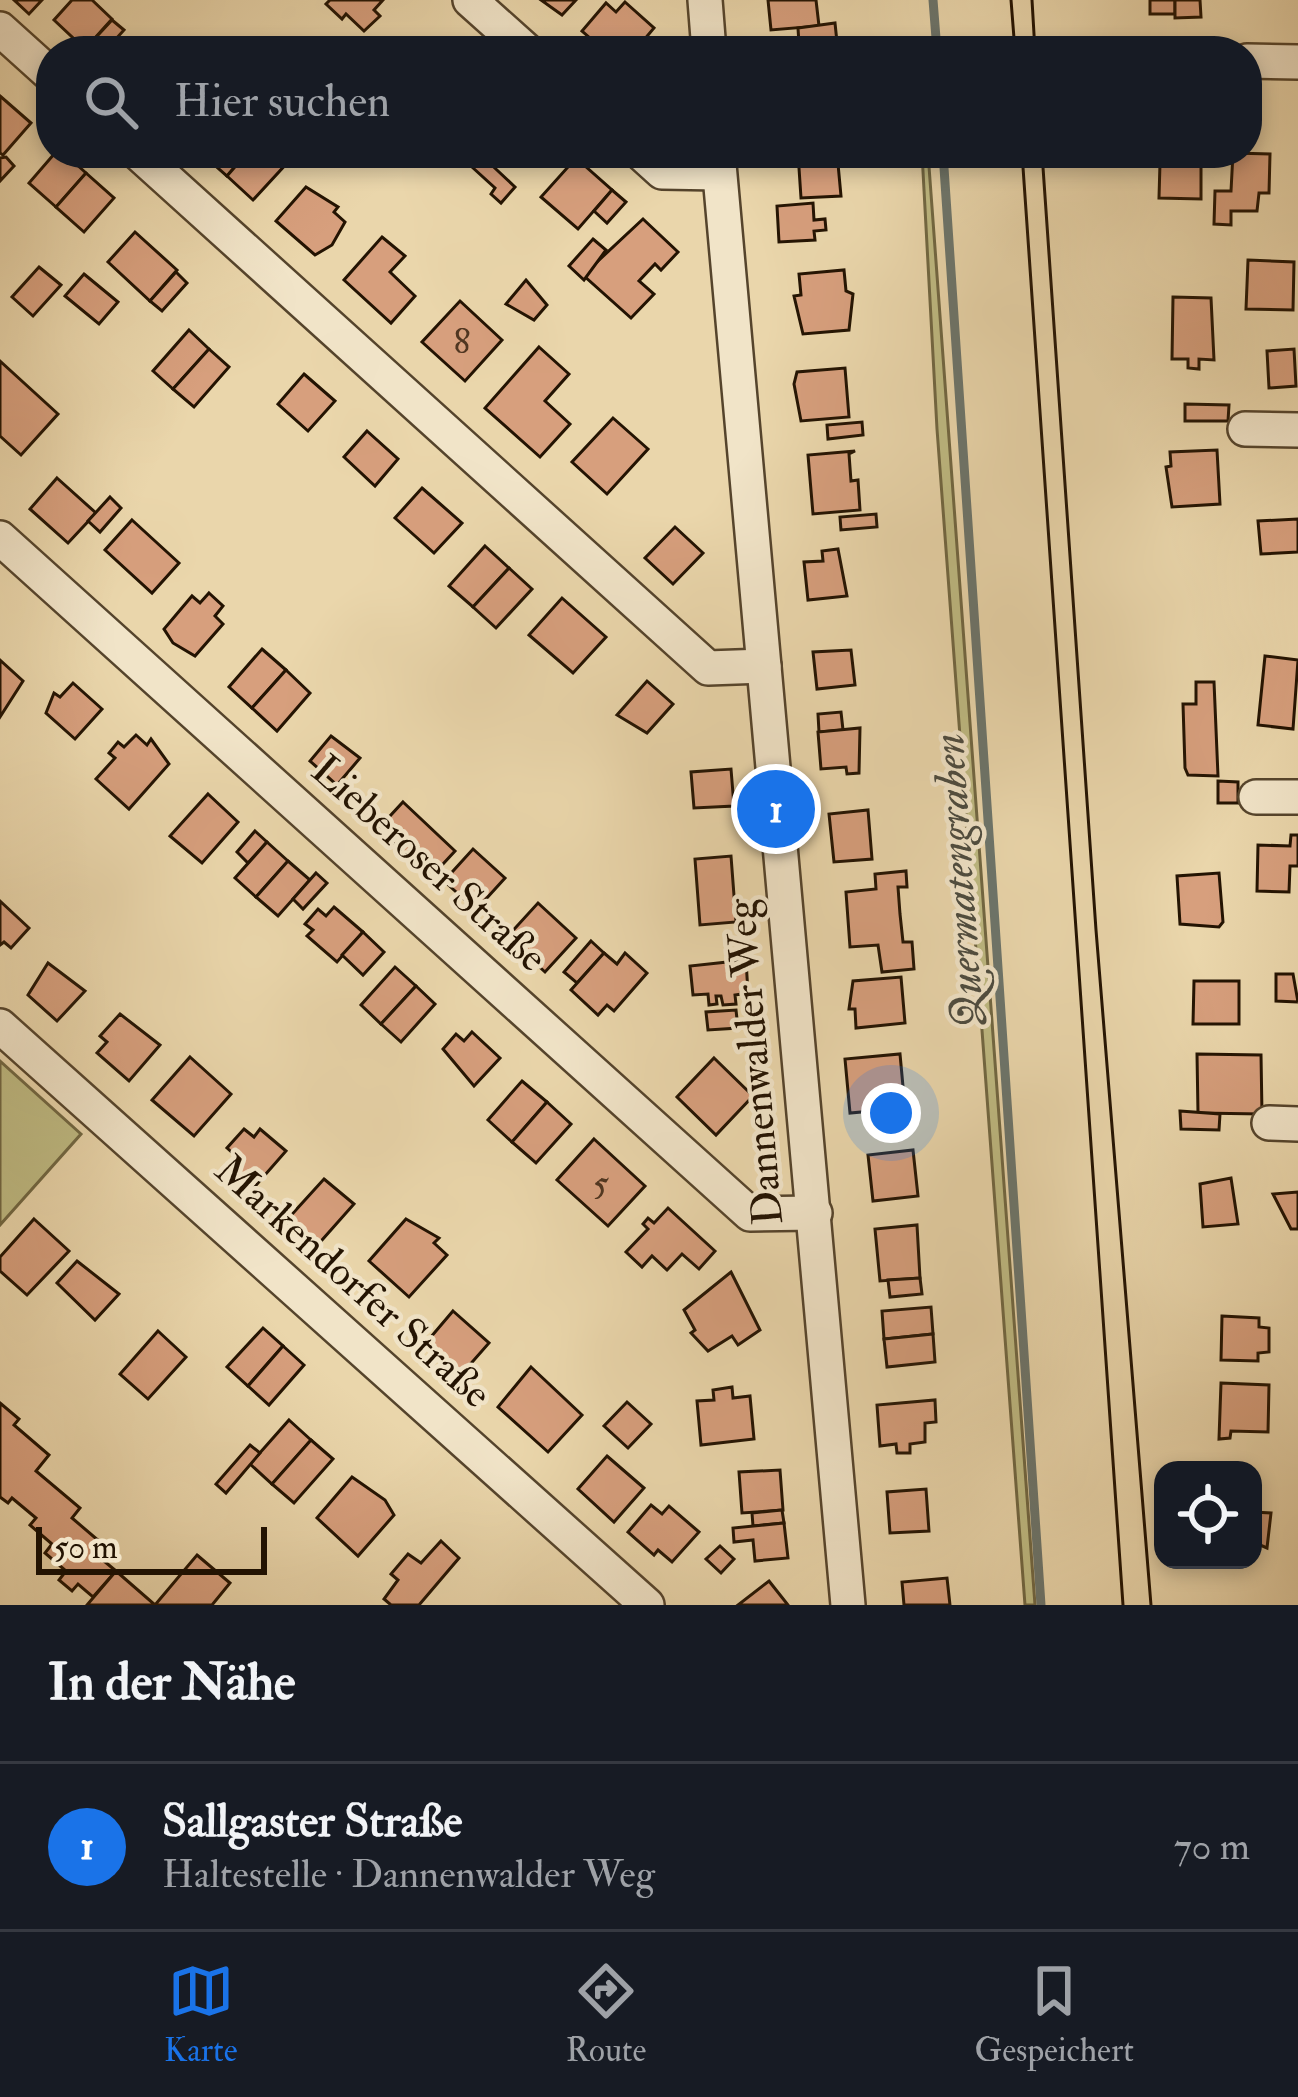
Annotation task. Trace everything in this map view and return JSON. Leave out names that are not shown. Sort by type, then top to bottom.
[{"type":"street","points":[[470,0],[510,36]]},
{"type":"street","points":[[705,0],[708,36]]},
{"type":"street","points":[[0,29],[36,61]]},
{"type":"street","points":[[1262,61],[1298,62]]},
{"type":"street","points":[[155,168],[708,668],[764,666]]},
{"type":"street","points":[[658,168],[662,172],[687,168]]},
{"type":"street","name":"Dannenwalder Weg","points":[[718,168],[848,1605]]},
{"type":"street","points":[[1245,429],[1298,430]]},
{"type":"street","name":"Lieberoser Straße","points":[[0,538],[750,1214],[815,1213]]},
{"type":"street","points":[[1256,797],[1298,797]]},
{"type":"street","name":"Markendorfer Straße","points":[[0,1026],[647,1605]]},
{"type":"shaded area","points":[[923,168],[929,168],[1035,1605],[1025,1605],[937,429]]},
{"type":"shaded area","points":[[0,1061],[81,1134],[0,1225]]},
{"type":"building","points":[[14,0],[42,0],[29,14]]},
{"type":"building","points":[[72,0],[92,0],[112,19],[97,36],[71,36],[54,20]]},
{"type":"building","points":[[330,0],[383,0],[374,10],[380,16],[364,31],[346,14],[342,19],[326,4]]},
{"type":"building","points":[[541,0],[576,0],[562,15]]},
{"type":"building","points":[[768,0],[816,0],[819,26],[771,30]]},
{"type":"building","points":[[1150,0],[1175,0],[1175,14],[1150,14]]},
{"type":"building","points":[[1175,0],[1200,0],[1201,17],[1175,18]]},
{"type":"building","points":[[625,2],[654,28],[647,36],[588,36],[582,31],[606,3],[616,12]]},
{"type":"building","points":[[112,20],[124,30],[119,36],[97,36]]},
{"type":"building","points":[[835,23],[836,36],[798,36],[798,28]]},
{"type":"building","points":[[0,96],[31,123],[3,155],[0,153]]},
{"type":"building","points":[[1262,154],[1270,154],[1269,193],[1259,193],[1257,211],[1231,211],[1231,225],[1214,224],[1215,191],[1231,191],[1232,168],[1262,168]]},
{"type":"building","points":[[6,157],[14,166],[0,181],[0,158]]},
{"type":"building","points":[[42,168],[80,168],[86,173],[56,207],[29,183]]},
{"type":"building","points":[[234,168],[282,168],[253,200],[227,176]]},
{"type":"building","points":[[473,168],[495,168],[515,187],[501,203],[491,194],[495,188]]},
{"type":"building","points":[[567,168],[587,168],[612,190],[578,229],[541,197]]},
{"type":"building","points":[[799,168],[838,168],[841,196],[801,198]]},
{"type":"building","points":[[1160,168],[1201,168],[1201,199],[1159,198]]},
{"type":"building","points":[[86,173],[114,198],[84,232],[56,207]]},
{"type":"building","points":[[306,187],[338,207],[334,212],[345,222],[332,245],[315,255],[276,221]]},
{"type":"building","points":[[612,190],[626,202],[607,223],[594,211]]},
{"type":"building","points":[[813,203],[814,220],[825,219],[826,230],[814,231],[815,240],[779,242],[777,206]]},
{"type":"building","points":[[643,219],[678,252],[661,270],[655,264],[639,281],[654,294],[631,318],[583,275]]},
{"type":"building","points":[[135,232],[177,270],[150,301],[108,262]]},
{"type":"building","points":[[382,237],[405,256],[390,272],[415,296],[391,323],[344,280]]},
{"type":"building","points":[[593,239],[606,250],[584,280],[569,266]]},
{"type":"building","points":[[1248,260],[1294,262],[1293,310],[1246,309]]},
{"type":"building","points":[[39,267],[61,285],[33,316],[12,297]]},
{"type":"building","points":[[844,270],[846,291],[853,294],[849,330],[803,334],[794,296],[801,295],[799,274]]},
{"type":"building","points":[[176,272],[187,283],[162,311],[150,301]]},
{"type":"building","points":[[84,274],[118,302],[99,324],[65,296]]},
{"type":"building","points":[[526,280],[547,305],[534,320],[506,304]]},
{"type":"building","points":[[1173,297],[1211,298],[1214,360],[1199,359],[1199,369],[1188,368],[1188,359],[1172,359]]},
{"type":"building","points":[[460,301],[502,340],[465,381],[422,342]]},
{"type":"building","points":[[189,330],[209,349],[173,389],[153,371]]},
{"type":"building","points":[[539,347],[569,374],[545,401],[570,424],[540,457],[485,408]]},
{"type":"building","points":[[209,349],[229,367],[194,407],[173,389]]},
{"type":"building","points":[[1294,349],[1296,386],[1269,388],[1267,351]]},
{"type":"building","points":[[0,361],[58,414],[21,455],[0,436]]},
{"type":"building","points":[[845,368],[849,417],[801,421],[794,384],[797,372]]},
{"type":"building","points":[[304,374],[335,401],[308,431],[278,404]]},
{"type":"building","points":[[1185,404],[1229,405],[1228,421],[1185,421]]},
{"type":"building","points":[[613,418],[648,449],[607,494],[572,462]]},
{"type":"building","points":[[862,422],[863,435],[828,439],[827,425]]},
{"type":"building","points":[[367,431],[398,459],[375,486],[344,457]]},
{"type":"building","points":[[1217,450],[1220,504],[1172,507],[1166,467],[1171,466],[1170,452]]},
{"type":"building","points":[[855,451],[849,454],[851,481],[858,480],[860,510],[813,514],[808,455]]},
{"type":"building","points":[[57,478],[96,513],[68,543],[30,509]]},
{"type":"building","points":[[422,488],[462,523],[434,553],[395,518]]},
{"type":"building","points":[[110,497],[121,508],[100,532],[88,521]]},
{"type":"building","points":[[876,514],[877,527],[841,530],[840,517]]},
{"type":"building","points":[[1298,519],[1298,552],[1261,554],[1258,521]]},
{"type":"building","points":[[132,520],[179,563],[152,593],[105,550]]},
{"type":"building","points":[[675,527],[703,553],[673,584],[645,558]]},
{"type":"building","points":[[485,546],[509,568],[473,607],[449,586]]},
{"type":"building","points":[[838,549],[847,596],[808,600],[804,562],[823,561],[822,551]]},
{"type":"building","points":[[509,568],[532,589],[496,628],[473,607]]},
{"type":"building","points":[[209,593],[223,606],[215,616],[223,624],[195,656],[173,643],[164,629],[192,596],[200,603]]},
{"type":"building","points":[[562,598],[606,637],[573,673],[529,635]]},
{"type":"building","points":[[262,649],[286,670],[252,708],[229,687]]},
{"type":"building","points":[[851,650],[855,685],[817,689],[813,652]]},
{"type":"building","points":[[1265,656],[1298,660],[1293,729],[1258,725]]},
{"type":"building","points":[[0,660],[23,681],[0,717]]},
{"type":"building","points":[[286,670],[310,693],[277,731],[252,708]]},
{"type":"building","points":[[647,681],[673,704],[647,733],[617,715]]},
{"type":"building","points":[[1196,682],[1214,682],[1218,776],[1188,775],[1185,768],[1183,704],[1196,704]]},
{"type":"building","points":[[73,683],[102,709],[75,739],[46,713],[54,693],[60,697]]},
{"type":"building","points":[[841,712],[843,730],[819,732],[818,714]]},
{"type":"building","points":[[860,728],[859,773],[847,774],[846,767],[821,769],[818,732]]},
{"type":"building","points":[[136,735],[147,745],[151,739],[169,764],[129,809],[96,779],[115,758],[109,753],[118,742],[124,747]]},
{"type":"building","points":[[331,736],[360,758],[337,785],[310,761]]},
{"type":"building","points":[[731,769],[734,806],[694,808],[691,772]]},
{"type":"building","points":[[1218,781],[1238,782],[1238,803],[1218,803]]},
{"type":"building","points":[[208,794],[238,822],[202,863],[170,836]]},
{"type":"building","points":[[403,802],[455,851],[431,877],[378,829]]},
{"type":"building","points":[[868,810],[872,859],[834,862],[829,814]]},
{"type":"building","points":[[255,831],[267,842],[248,863],[237,852]]},
{"type":"building","points":[[1291,835],[1298,835],[1298,866],[1290,866],[1289,892],[1257,891],[1258,845],[1290,846]]},
{"type":"building","points":[[267,842],[288,861],[256,897],[235,878]]},
{"type":"building","points":[[473,849],[505,878],[476,910],[444,881]]},
{"type":"building","points":[[731,856],[736,922],[700,925],[695,859]]},
{"type":"building","points":[[288,861],[310,880],[278,916],[256,897]]},
{"type":"building","points":[[906,871],[907,887],[898,887],[900,914],[903,942],[912,942],[914,969],[882,972],[878,945],[850,947],[846,892],[876,889],[875,874]]},
{"type":"building","points":[[316,873],[327,883],[303,909],[293,899]]},
{"type":"building","points":[[1219,873],[1223,922],[1219,927],[1180,924],[1177,876]]},
{"type":"building","points":[[0,901],[29,928],[11,948],[4,942],[0,945]]},
{"type":"building","points":[[538,903],[576,938],[545,972],[507,937]]},
{"type":"building","points":[[334,907],[363,932],[337,962],[307,936],[313,930],[305,924],[318,909],[326,916]]},
{"type":"building","points":[[363,932],[384,952],[363,975],[342,955]]},
{"type":"building","points":[[591,941],[604,953],[577,983],[564,972]]},
{"type":"building","points":[[604,953],[617,964],[625,953],[647,973],[614,1011],[607,1005],[598,1015],[571,990]]},
{"type":"building","points":[[746,960],[748,993],[735,995],[736,1004],[723,1005],[721,996],[716,996],[717,1004],[709,1005],[708,994],[693,995],[690,966]]},
{"type":"building","points":[[48,963],[85,991],[57,1021],[28,995]]},
{"type":"building","points":[[395,967],[416,986],[381,1024],[361,1005]]},
{"type":"building","points":[[1276,974],[1293,974],[1298,1002],[1276,1001]]},
{"type":"building","points":[[901,977],[905,1023],[856,1028],[855,1009],[849,1009],[853,981]]},
{"type":"building","points":[[1194,981],[1239,981],[1239,1024],[1193,1024]]},
{"type":"building","points":[[416,986],[435,1004],[401,1042],[381,1024]]},
{"type":"building","points":[[736,1010],[738,1028],[708,1030],[706,1012]]},
{"type":"building","points":[[120,1014],[160,1045],[129,1081],[97,1053],[107,1042],[100,1036]]},
{"type":"building","points":[[472,1032],[500,1058],[474,1086],[443,1049],[456,1034],[464,1041]]},
{"type":"building","points":[[900,1054],[905,1108],[850,1113],[845,1059]]},
{"type":"building","points":[[1197,1054],[1261,1055],[1262,1114],[1198,1113]]},
{"type":"building","points":[[190,1057],[231,1094],[194,1136],[152,1100]]},
{"type":"building","points":[[714,1058],[753,1096],[716,1135],[677,1097]]},
{"type":"building","points":[[522,1081],[547,1102],[512,1142],[488,1120]]},
{"type":"building","points":[[547,1102],[571,1124],[536,1163],[512,1142]]},
{"type":"building","points":[[1180,1111],[1220,1114],[1219,1130],[1181,1129]]},
{"type":"building","points":[[244,1129],[254,1137],[260,1129],[286,1151],[251,1191],[225,1168],[236,1156],[227,1148]]},
{"type":"building","points":[[594,1139],[645,1186],[608,1226],[557,1180]]},
{"type":"building","points":[[913,1150],[918,1196],[873,1201],[868,1155]]},
{"type":"building","points":[[1231,1178],[1238,1224],[1203,1227],[1200,1184]]},
{"type":"building","points":[[324,1179],[354,1204],[314,1249],[285,1222]]},
{"type":"building","points":[[1298,1192],[1298,1229],[1291,1229],[1273,1194]]},
{"type":"building","points":[[668,1208],[715,1251],[699,1269],[682,1254],[667,1270],[652,1256],[642,1267],[626,1252],[648,1229],[643,1224],[648,1218],[654,1223]]},
{"type":"building","points":[[34,1219],[69,1251],[27,1295],[0,1271],[0,1257]]},
{"type":"building","points":[[406,1219],[439,1238],[434,1243],[447,1255],[409,1297],[369,1261]]},
{"type":"building","points":[[917,1225],[920,1278],[880,1281],[875,1229]]},
{"type":"building","points":[[77,1261],[119,1294],[95,1320],[57,1283]]},
{"type":"building","points":[[731,1272],[760,1330],[738,1345],[732,1336],[708,1351],[691,1333],[695,1330],[684,1310]]},
{"type":"building","points":[[920,1278],[922,1294],[890,1297],[888,1280]]},
{"type":"building","points":[[931,1307],[933,1334],[884,1339],[882,1311]]},
{"type":"building","points":[[453,1311],[489,1343],[459,1377],[424,1345]]},
{"type":"building","points":[[1222,1316],[1259,1318],[1259,1327],[1269,1328],[1269,1352],[1258,1353],[1258,1361],[1221,1360]]},
{"type":"building","points":[[263,1328],[283,1346],[248,1386],[227,1367]]},
{"type":"building","points":[[158,1331],[186,1357],[148,1399],[120,1374]]},
{"type":"building","points":[[933,1334],[935,1362],[887,1367],[884,1339]]},
{"type":"building","points":[[283,1346],[304,1365],[269,1405],[248,1386]]},
{"type":"building","points":[[531,1367],[582,1415],[548,1452],[498,1407]]},
{"type":"building","points":[[1221,1383],[1269,1385],[1268,1432],[1231,1431],[1230,1438],[1219,1439]]},
{"type":"building","points":[[732,1387],[733,1398],[750,1396],[754,1439],[701,1445],[697,1401],[714,1400],[713,1390]]},
{"type":"building","points":[[935,1400],[936,1422],[925,1423],[925,1442],[910,1444],[910,1453],[897,1453],[896,1444],[880,1446],[877,1405]]},
{"type":"building","points":[[627,1402],[651,1424],[628,1448],[604,1426]]},
{"type":"building","points":[[0,1403],[19,1419],[14,1425],[49,1455],[36,1471],[80,1508],[72,1518],[106,1547],[98,1556],[116,1571],[93,1597],[78,1584],[72,1591],[59,1580],[66,1571],[45,1553],[52,1544],[30,1525],[36,1518],[12,1498],[8,1503],[0,1497]]},
{"type":"building","points":[[289,1420],[311,1440],[272,1484],[250,1464]]},
{"type":"building","points":[[311,1440],[333,1459],[294,1503],[272,1484]]},
{"type":"building","points":[[250,1445],[260,1453],[226,1493],[216,1484]]},
{"type":"building","points":[[607,1456],[644,1488],[614,1522],[578,1489]]},
{"type":"building","points":[[780,1470],[783,1510],[742,1513],[739,1472]]},
{"type":"building","points":[[352,1477],[385,1500],[394,1515],[358,1556],[317,1518]]},
{"type":"building","points":[[926,1489],[929,1531],[890,1533],[887,1492]]},
{"type":"building","points":[[651,1505],[662,1514],[669,1506],[699,1532],[672,1562],[658,1550],[654,1555],[628,1532]]},
{"type":"building","points":[[782,1510],[784,1523],[753,1526],[752,1513]]},
{"type":"building","points":[[1262,1512],[1271,1513],[1267,1548],[1262,1546]]},
{"type":"building","points":[[784,1523],[788,1558],[755,1561],[753,1540],[734,1542],[733,1528]]},
{"type":"building","points":[[441,1541],[459,1558],[419,1605],[391,1605],[384,1599],[398,1580],[391,1574],[408,1554],[421,1563]]},
{"type":"building","points":[[720,1546],[734,1559],[721,1573],[706,1559]]},
{"type":"building","points":[[197,1555],[230,1583],[212,1605],[155,1605]]},
{"type":"building","points":[[116,1571],[155,1605],[87,1605]]},
{"type":"building","points":[[947,1578],[950,1605],[904,1605],[902,1582]]},
{"type":"building","points":[[769,1581],[788,1605],[738,1605]]},
{"type":"waterway","name":"Quermatengraben","points":[[933,0],[936,36]]},
{"type":"waterway","name":"Quermatengraben","points":[[944,168],[1041,1605]]},
{"type":"tram line","points":[[1011,0],[1014,36]]},
{"type":"tram line","points":[[1032,0],[1034,36]]},
{"type":"tram line","points":[[1023,168],[1123,1605]]},
{"type":"tram line","points":[[1043,168],[1096,930],[1151,1605]]},
{"type":"place","name":"Sallgaster Straße","points":[[776,809]]}]
